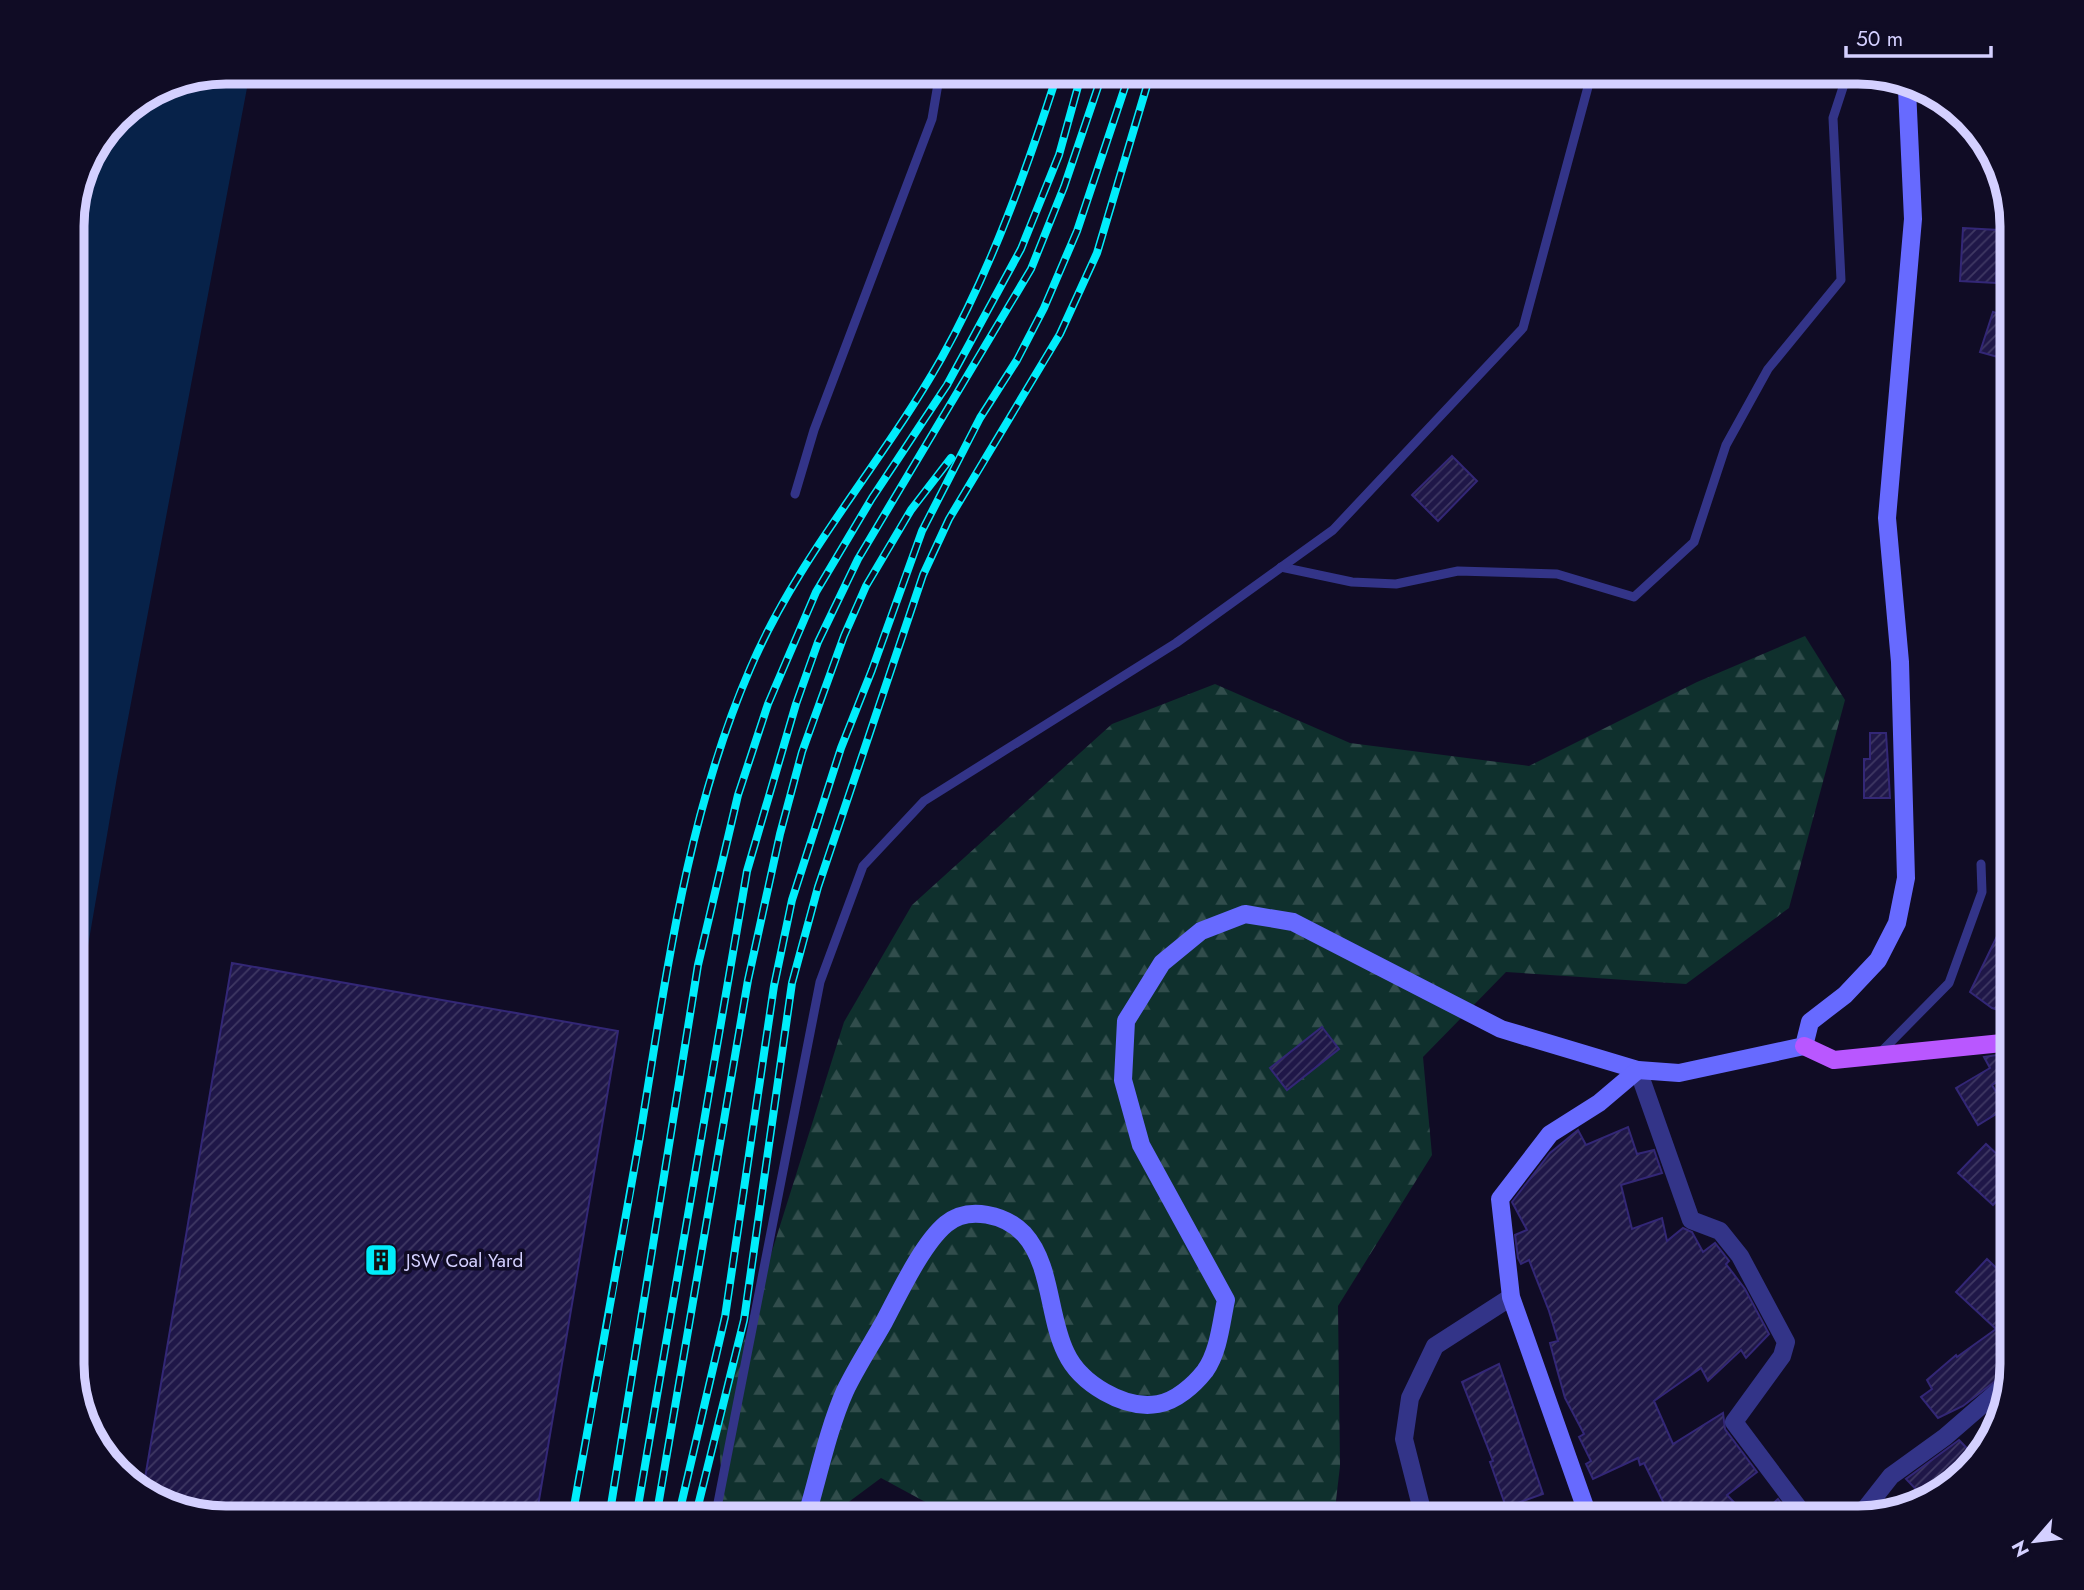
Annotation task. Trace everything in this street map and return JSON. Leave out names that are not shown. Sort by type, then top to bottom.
[{"type":"main road","points":[[1804,1046],[1834,1060],[2000,1043]]},
{"type":"street","points":[[810,1506],[844,1393],[916,1264],[947,1223],[962,1217],[978,1214],[995,1216],[1011,1223],[1025,1235],[1035,1251],[1066,1354],[1088,1382],[1121,1400],[1158,1404],[1186,1391],[1206,1369],[1216,1348],[1226,1300],[1141,1145],[1123,1080],[1126,1021],[1162,963],[1201,931],[1245,914],[1293,922],[1501,1029],[1638,1070],[1679,1073],[1804,1046],[1810,1022],[1845,995],[1878,960],[1897,923],[1906,878],[1900,662],[1887,518],[1913,219],[1908,94]]},
{"type":"street","points":[[1585,1506],[1511,1297],[1500,1199],[1550,1134],[1599,1103],[1638,1070]]},
{"type":"street","points":[[1638,1070],[1691,1220],[1720,1231],[1740,1256],[1786,1342],[1782,1356],[1734,1422],[1797,1506]]},
{"type":"street","points":[[1421,1506],[1404,1439],[1410,1398],[1435,1346],[1511,1297]]},
{"type":"street","points":[[1868,1505],[1891,1476],[1945,1437],[1997,1392]]},
{"type":"lane","points":[[795,494],[814,430],[932,119],[938,84]]},
{"type":"lane","points":[[717,1506],[820,982],[863,866],[924,801],[1176,643],[1332,530],[1523,328],[1589,84]]},
{"type":"lane","points":[[1281,568],[1352,582],[1396,584],[1458,571],[1557,574],[1634,597],[1694,542],[1726,445],[1768,369],[1841,280],[1833,118],[1844,84]]},
{"type":"lane","points":[[1878,1055],[1948,983],[1982,892],[1982,864]]},
{"type":"green space","points":[[1805,636],[1845,700],[1789,908],[1686,984],[1506,972],[1423,1057],[1432,1155],[1338,1306],[1340,1466],[1335,1506],[933,1506],[881,1478],[843,1506],[723,1506],[718,1423],[844,1022],[912,905],[1112,724],[1215,684],[1350,743],[1529,766],[1697,682]]},
{"type":"water","points":[[217,84],[248,84],[117,777],[84,969],[85,208],[89,189],[103,155],[119,132],[140,113],[155,103],[189,89]]},
{"type":"building","points":[[1963,228],[1999,230],[1996,283],[1960,281]]},
{"type":"building","points":[[1993,312],[2000,314],[2000,358],[1980,352]]},
{"type":"building","points":[[1452,456],[1477,481],[1438,521],[1412,495]]},
{"type":"building","points":[[1870,733],[1886,733],[1890,798],[1864,798],[1864,759],[1870,759]]},
{"type":"building","points":[[2000,930],[2000,1010],[1992,1008],[1970,992]]},
{"type":"building","name":"JSW Coal Yard","points":[[232,963],[618,1031],[538,1506],[208,1505],[172,1495],[145,1480]]},
{"type":"building","points":[[1322,1027],[1339,1049],[1287,1090],[1270,1068]]},
{"type":"building","points":[[2000,1054],[2000,1080],[1992,1085],[2000,1098],[2000,1112],[1978,1125],[1956,1088],[1990,1068],[1984,1057]]},
{"type":"building","points":[[1628,1127],[1637,1154],[1654,1150],[1662,1173],[1621,1185],[1632,1229],[1662,1218],[1667,1241],[1683,1228],[1692,1232],[1703,1252],[1715,1243],[1729,1261],[1726,1264],[1745,1289],[1769,1334],[1746,1358],[1741,1350],[1708,1381],[1701,1368],[1654,1401],[1673,1444],[1723,1413],[1725,1429],[1757,1472],[1727,1495],[1738,1506],[1665,1506],[1644,1463],[1640,1465],[1638,1458],[1593,1479],[1586,1464],[1591,1461],[1579,1437],[1584,1434],[1565,1398],[1550,1343],[1558,1341],[1549,1311],[1529,1260],[1521,1264],[1518,1258],[1515,1235],[1527,1230],[1512,1202],[1550,1153],[1578,1130],[1586,1145]]},
{"type":"building","points":[[1986,1144],[2000,1157],[2000,1197],[1993,1205],[1958,1173]]},
{"type":"building","points":[[1987,1259],[2000,1271],[1999,1378],[1963,1406],[1938,1418],[1921,1397],[1932,1389],[1927,1380],[1956,1355],[1957,1357],[1996,1329],[1956,1292]]},
{"type":"building","points":[[1499,1364],[1543,1494],[1506,1506],[1490,1462],[1493,1461],[1462,1382]]},
{"type":"building","points":[[1959,1440],[1970,1451],[1952,1471],[1921,1491],[1918,1492],[1906,1479]]},
{"type":"building","points":[[1778,1499],[1783,1506],[1770,1506]]},
{"type":"railway","points":[[574,1506],[669,958],[694,840],[728,725],[750,669],[792,588],[918,398],[959,325],[1007,218],[1054,84]]},
{"type":"railway","points":[[611,1506],[698,965],[738,795],[768,704],[816,592],[872,498],[947,385],[1021,249],[1059,155],[1079,84]]},
{"type":"railway","points":[[638,1506],[747,871],[796,704],[818,642],[858,559],[1031,269],[1064,187],[1099,84]]},
{"type":"railway","points":[[681,1506],[725,1317],[774,986],[792,900],[841,748],[922,531],[980,418],[1017,360],[1044,308],[1077,231],[1126,84]]},
{"type":"railway","points":[[698,1506],[744,1320],[792,983],[818,887],[923,575],[949,519],[1060,334],[1097,253],[1147,84]]},
{"type":"railway","points":[[658,1506],[748,980],[780,834],[802,752],[844,636],[866,586],[911,510],[951,458]]},
{"type":"place","name":"JSW Coal Yard","points":[[381,1260]]}]
